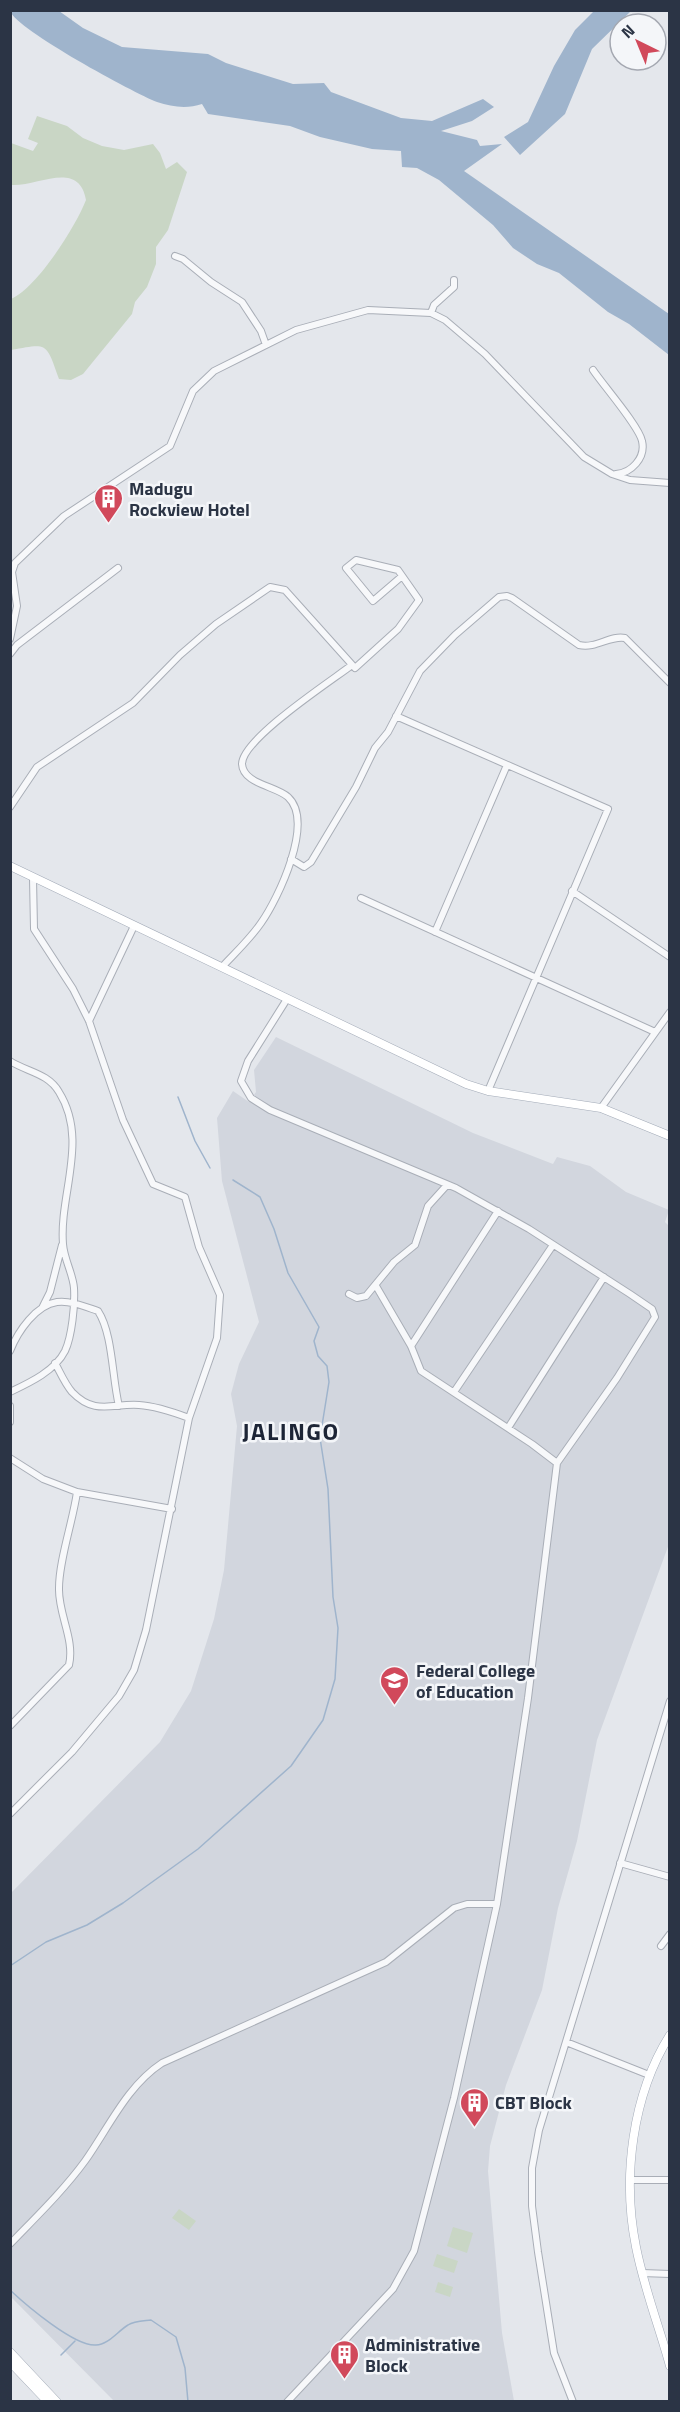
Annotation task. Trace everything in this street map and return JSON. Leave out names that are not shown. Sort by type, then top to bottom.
[{"type":"main road","points":[[10,866],[443,1074],[488,1091],[601,1108],[669,1136]]},
{"type":"main road","points":[[669,2035],[649,2075],[636,2127],[631,2180],[634,2235],[642,2273],[669,2366]]},
{"type":"main road","points":[[10,2352],[57,2402]]},
{"type":"main road","points":[[10,2362],[48,2402]]},
{"type":"street","points":[[175,256],[242,302],[261,331],[266,345]]},
{"type":"street","points":[[431,313],[434,305],[454,287],[454,280]]},
{"type":"street","points":[[10,639],[17,606],[12,572],[22,555],[63,516],[164,453],[176,436],[197,385],[214,371],[296,330],[358,312],[388,310],[431,313],[445,320],[461,332],[584,456],[612,474],[635,481],[669,483]]},
{"type":"street","points":[[593,370],[642,441],[641,456],[633,468],[623,474],[612,474]]},
{"type":"street","points":[[10,807],[37,767],[133,703],[216,624],[270,587],[285,590],[355,668],[398,629],[419,600],[400,577],[398,570],[356,560],[346,568],[373,600],[400,577]]},
{"type":"street","points":[[10,654],[17,645],[118,568]]},
{"type":"street","points":[[291,859],[304,867],[311,862],[356,788],[375,747],[388,732],[420,671],[487,606],[507,596],[579,645],[592,646],[619,637],[625,638],[669,683]]},
{"type":"street","points":[[222,967],[263,921],[291,859],[299,830],[298,814],[290,799],[248,776],[242,765],[244,755],[262,733],[352,665]]},
{"type":"street","points":[[396,716],[608,809],[488,1091]]},
{"type":"street","points":[[435,932],[507,765]]},
{"type":"street","points":[[10,1814],[101,1720],[134,1670],[146,1630],[189,1418],[217,1338],[220,1295],[199,1247],[185,1197],[153,1184],[123,1120],[89,1021],[34,929],[33,878]]},
{"type":"street","points":[[572,891],[669,957]]},
{"type":"street","points":[[361,898],[655,1032]]},
{"type":"street","points":[[89,1021],[134,926]]},
{"type":"street","points":[[287,999],[248,1061],[242,1081],[251,1098],[270,1110],[447,1185],[498,1212],[604,1277],[652,1310],[655,1317],[617,1378],[557,1463],[528,1698],[497,1904],[454,2098],[420,2231],[408,2266],[387,2297],[287,2402]]},
{"type":"street","points":[[601,1108],[669,1012]]},
{"type":"street","points":[[10,1061],[37,1071],[59,1091],[69,1115],[73,1143],[62,1243],[50,1292],[42,1307],[22,1328],[10,1351]]},
{"type":"street","points":[[349,1294],[357,1298],[366,1296],[394,1262],[415,1245],[428,1206],[447,1185]]},
{"type":"street","points":[[411,1346],[498,1212]]},
{"type":"street","points":[[10,1392],[40,1376],[64,1351],[74,1287],[66,1265],[62,1243]]},
{"type":"street","points":[[454,1392],[553,1245]]},
{"type":"street","points":[[508,1428],[604,1277]]},
{"type":"street","points":[[376,1286],[411,1346],[420,1371],[557,1463]]},
{"type":"street","points":[[42,1307],[58,1301],[98,1311],[105,1321],[113,1381],[119,1406]]},
{"type":"street","points":[[54,1364],[73,1392],[90,1404],[108,1409],[119,1406],[156,1408],[189,1418]]},
{"type":"street","points":[[10,1406],[10,1422]]},
{"type":"street","points":[[10,1458],[43,1479],[77,1492],[172,1509]]},
{"type":"street","points":[[10,1726],[69,1665],[72,1653],[59,1604],[58,1584],[77,1492]]},
{"type":"street","points":[[573,2402],[554,2353],[532,2206],[532,2168],[537,2139],[669,1701]]},
{"type":"street","points":[[621,1863],[669,1877]]},
{"type":"street","points":[[10,2244],[69,2180],[121,2104],[148,2072],[162,2063],[386,1962],[454,1908],[467,1904],[497,1904]]},
{"type":"street","points":[[661,1946],[669,1934]]},
{"type":"street","points":[[566,2042],[649,2075]]},
{"type":"street","points":[[631,2180],[669,2180]]},
{"type":"street","points":[[642,2273],[669,2274]]},
{"type":"shaded area","name":"Federal College of Education","points":[[276,1037],[473,1133],[553,1164],[557,1157],[590,1166],[626,1192],[669,1210],[665,1222],[670,1227],[669,1544],[597,1740],[577,1841],[558,1908],[542,1990],[506,2085],[490,2146],[488,2171],[502,2333],[514,2401],[114,2401],[11,2297],[11,1893],[160,1742],[191,1691],[214,1619],[224,1570],[237,1426],[231,1394],[239,1364],[259,1322],[222,1181],[217,1118],[233,1091],[249,1102],[256,1092],[254,1070]]},
{"type":"green space","points":[[37,116],[67,126],[83,138],[102,146],[124,150],[153,144],[160,153],[166,169],[177,162],[187,172],[168,230],[156,247],[156,264],[147,287],[135,302],[132,314],[83,374],[71,380],[59,379],[51,358],[44,348],[32,346],[11,350],[11,299],[21,293],[44,270],[74,225],[86,200],[82,188],[75,181],[66,178],[11,185],[11,143],[33,151],[38,143],[28,139]]},
{"type":"green space","points":[[179,2209],[196,2221],[189,2230],[172,2218]]},
{"type":"green space","points":[[453,2227],[473,2233],[467,2253],[447,2246]]},
{"type":"green space","points":[[437,2254],[458,2261],[454,2273],[433,2266]]},
{"type":"green space","points":[[438,2282],[453,2287],[450,2297],[435,2292]]},
{"type":"water","points":[[595,10],[631,11],[608,12],[608,33],[592,49],[565,114],[520,155],[504,137],[528,122],[554,66],[575,30]]},
{"type":"water","points":[[10,11],[59,11],[83,28],[122,47],[208,54],[226,63],[293,84],[324,83],[331,92],[401,118],[432,121],[483,99],[494,107],[472,121],[441,131],[477,140],[480,146],[502,144],[464,171],[669,314],[669,355],[629,324],[608,312],[559,273],[537,264],[513,248],[493,225],[439,180],[417,168],[402,167],[401,151],[372,149],[320,137],[290,126],[208,114],[202,104],[180,107],[157,102],[125,87],[54,46],[17,20]]},
{"type":"waterway","points":[[178,1097],[195,1141],[210,1168]]},
{"type":"waterway","points":[[10,1966],[46,1942],[87,1925],[123,1903],[198,1849],[291,1766],[323,1720],[335,1679],[338,1628],[333,1597],[328,1489],[320,1438],[329,1382],[327,1366],[318,1356],[314,1341],[319,1327],[288,1273],[274,1229],[260,1197],[233,1180]]},
{"type":"waterway","points":[[10,2290],[51,2324],[87,2344],[100,2344],[130,2324],[151,2320],[176,2337],[185,2368],[188,2402]]},
{"type":"waterway","points":[[61,2355],[75,2341]]},
{"type":"place","name":"Madugu Rockview Hotel","points":[[108,524]]},
{"type":"place","name":"Federal College of Education","points":[[395,1706]]},
{"type":"place","name":"CBT Block","points":[[474,2128]]},
{"type":"place","name":"Administrative Block","points":[[344,2380]]},
{"type":"district","name":"JALINGO","points":[[291,1431]]}]
